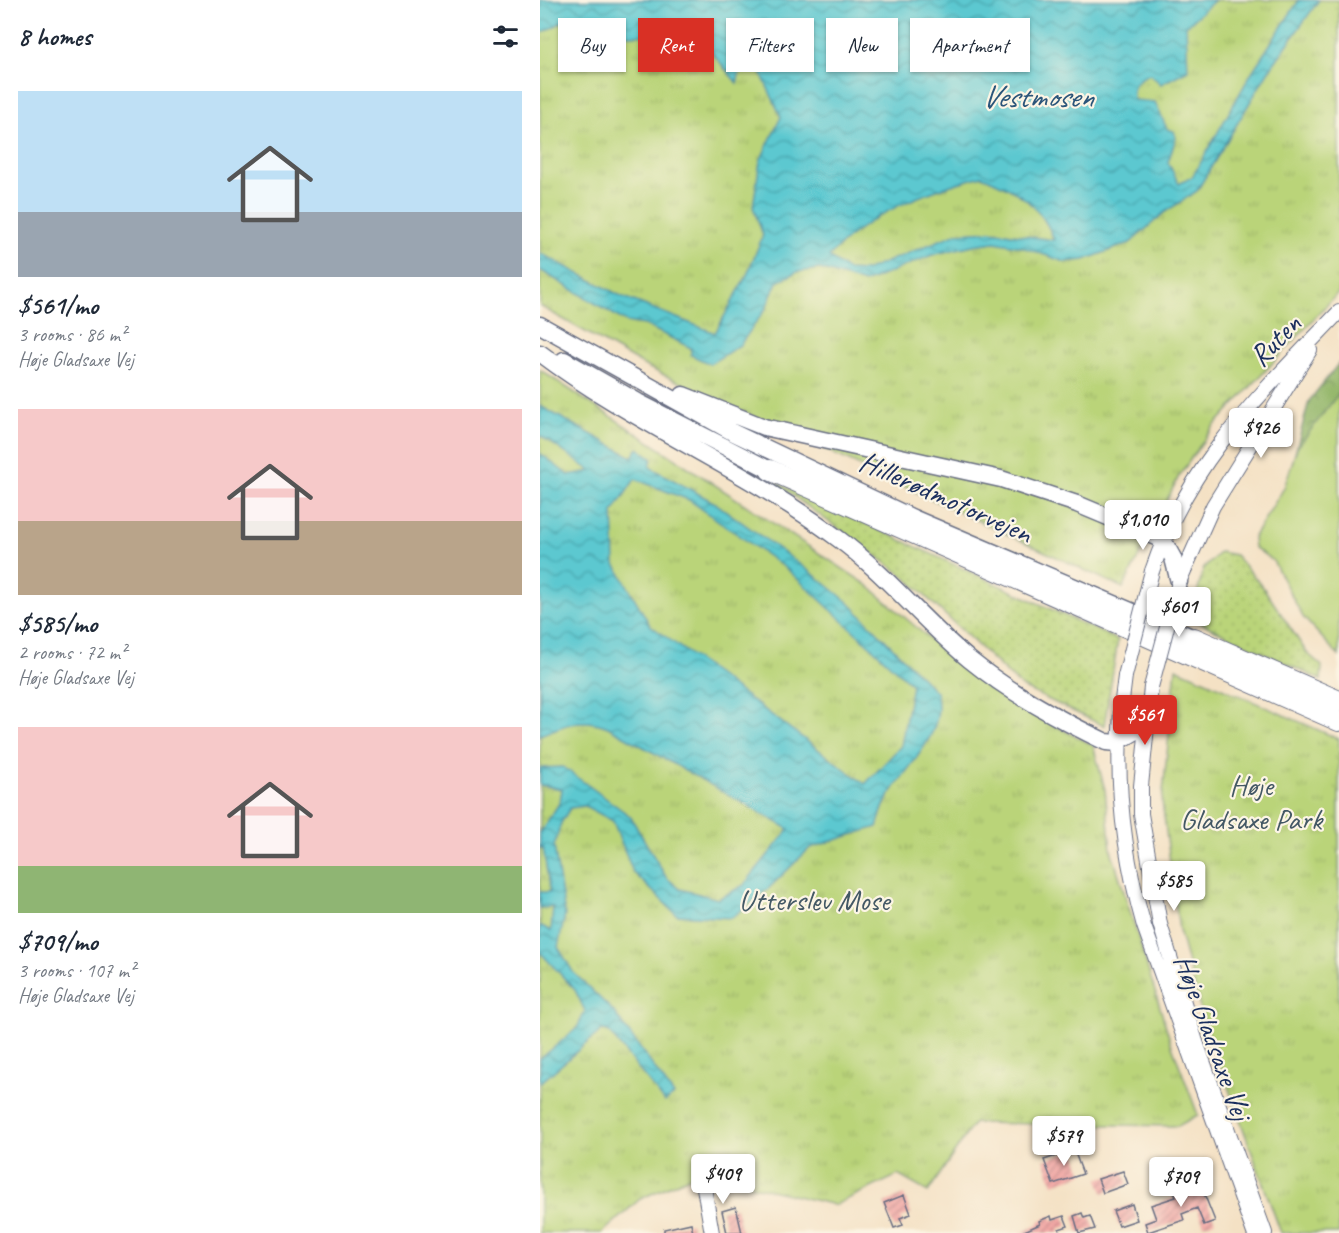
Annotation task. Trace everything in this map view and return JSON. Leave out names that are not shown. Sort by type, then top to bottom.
[{"type":"highway","name":"Hillerødmotorvejen","points":[[770,470],[1339,721]]},
{"type":"highway","name":"Hillerødmotorvejen","points":[[1194,638],[1339,701]]},
{"type":"main road","name":"Hillerødmotorvejen","points":[[540,325],[734,433],[913,518],[1194,638]]},
{"type":"main road","name":"Hillerødmotorvejen","points":[[540,346],[638,402],[770,470]]},
{"type":"main road","points":[[540,353],[576,380],[779,498],[841,541],[970,660],[1016,694],[1106,742],[1118,743]]},
{"type":"main road","points":[[618,370],[764,427],[1001,479],[1077,504],[1163,540],[1173,558],[1179,582]]},
{"type":"street","name":"Ruten","points":[[1163,540],[1186,492],[1239,417],[1339,312]]},
{"type":"street","name":"Ruten","points":[[1179,582],[1213,506],[1326,326]]},
{"type":"street","name":"Høje Gladsaxe Vej","points":[[1163,540],[1152,571],[1125,676],[1118,743],[1119,796],[1133,886],[1144,926],[1254,1233]]},
{"type":"street","name":"Høje Gladsaxe Vej","points":[[1179,582],[1151,687],[1142,814],[1160,924],[1196,1041],[1265,1233]]},
{"type":"street","points":[[1118,743],[1137,732],[1147,720]]},
{"type":"street","points":[[703,1182],[712,1233]]},
{"type":"green space","points":[[540,0],[1339,0],[1339,292],[1213,427],[1179,476],[1123,588],[647,367],[540,306]]},
{"type":"green space","points":[[1339,363],[1339,400],[1283,498],[1309,401]]},
{"type":"green space","name":"Utterslev Mose","points":[[540,370],[866,584],[987,688],[1093,745],[1105,790],[1111,850],[1171,1043],[1198,1115],[1178,1126],[974,1123],[928,1192],[898,1175],[835,1205],[698,1173],[640,1199],[602,1233],[540,1233]]},
{"type":"green space","points":[[1339,393],[1339,656],[1303,617],[1273,561],[1254,547],[1253,538],[1284,488],[1297,448]]},
{"type":"green space","points":[[771,480],[1118,640],[1104,726],[1022,687],[904,576]]},
{"type":"green space","points":[[1220,552],[1235,555],[1263,587],[1307,653],[1322,666],[1321,680],[1190,618],[1204,568]]},
{"type":"green space","name":"Høje Gladsaxe Park","points":[[1176,668],[1339,739],[1339,1233],[1281,1233],[1202,1015],[1179,930],[1162,801]]},
{"type":"water","name":"Vestmosen","points":[[540,0],[1215,0],[1186,26],[1188,70],[1161,84],[1150,74],[1138,81],[1133,91],[1134,100],[1155,102],[1167,129],[1174,131],[1176,138],[1168,162],[1179,184],[1192,177],[1252,72],[1299,0],[1319,0],[1268,72],[1197,191],[1165,212],[1130,243],[1084,260],[1065,262],[1022,247],[995,242],[973,245],[932,255],[864,283],[820,269],[797,272],[777,282],[765,310],[740,345],[710,364],[691,355],[691,348],[645,325],[626,322],[540,270],[540,253],[621,296],[715,333],[747,275],[763,235],[753,207],[760,161],[781,117],[761,72],[814,72],[814,18],[726,18],[726,70],[714,55],[714,18],[638,18],[638,35],[626,35],[626,18],[558,18],[558,24],[540,34]],"holes":[[[982,176],[1026,199],[1042,216],[1054,240],[991,231],[957,233],[865,271],[847,270],[829,257],[861,228],[880,216],[940,189]]]},
{"type":"water","name":"Vestmosen","points":[[728,72],[740,72],[737,83]]},
{"type":"water","points":[[540,406],[632,457],[638,448],[652,458],[650,467],[715,503],[848,602],[936,692],[938,707],[931,736],[887,800],[877,827],[810,848],[767,890],[731,918],[677,915],[633,872],[613,821],[585,806],[570,808],[561,823],[554,846],[565,915],[558,947],[573,972],[613,1011],[674,1095],[665,1102],[608,1031],[602,1030],[540,1083],[540,1059],[577,1028],[585,1011],[575,990],[540,952],[540,925],[551,931],[553,907],[540,908],[540,892],[550,892],[543,847],[540,848],[540,833],[560,802],[562,789],[540,785],[540,768],[563,767],[630,816],[666,877],[680,889],[718,899],[744,885],[789,829],[608,727],[581,722],[540,735],[540,453],[568,475],[591,471],[540,435]],"holes":[[[635,479],[689,500],[788,570],[912,685],[901,746],[865,784],[650,625],[615,564],[613,512]]]},
{"type":"building","points":[[1074,1150],[1083,1174],[1053,1184],[1044,1160]]},
{"type":"building","points":[[1123,1171],[1128,1184],[1103,1193],[1098,1179]]},
{"type":"building","points":[[1199,1181],[1215,1221],[1204,1225],[1197,1208],[1182,1214],[1184,1220],[1148,1232],[1145,1223],[1156,1219],[1151,1205],[1176,1197],[1174,1192]]},
{"type":"building","points":[[904,1195],[911,1214],[900,1218],[903,1225],[894,1228],[884,1203]]},
{"type":"building","points":[[1132,1204],[1137,1220],[1119,1226],[1113,1211]]},
{"type":"building","points":[[736,1207],[742,1233],[727,1233],[722,1211]]},
{"type":"building","points":[[1082,1213],[1084,1218],[1090,1216],[1095,1229],[1079,1233],[1074,1216]]},
{"type":"building","points":[[1051,1216],[1052,1220],[1064,1216],[1068,1226],[1059,1229],[1060,1233],[1020,1233],[1040,1224],[1039,1221]]},
{"type":"building","points":[[691,1223],[693,1233],[664,1233],[664,1229]]}]
